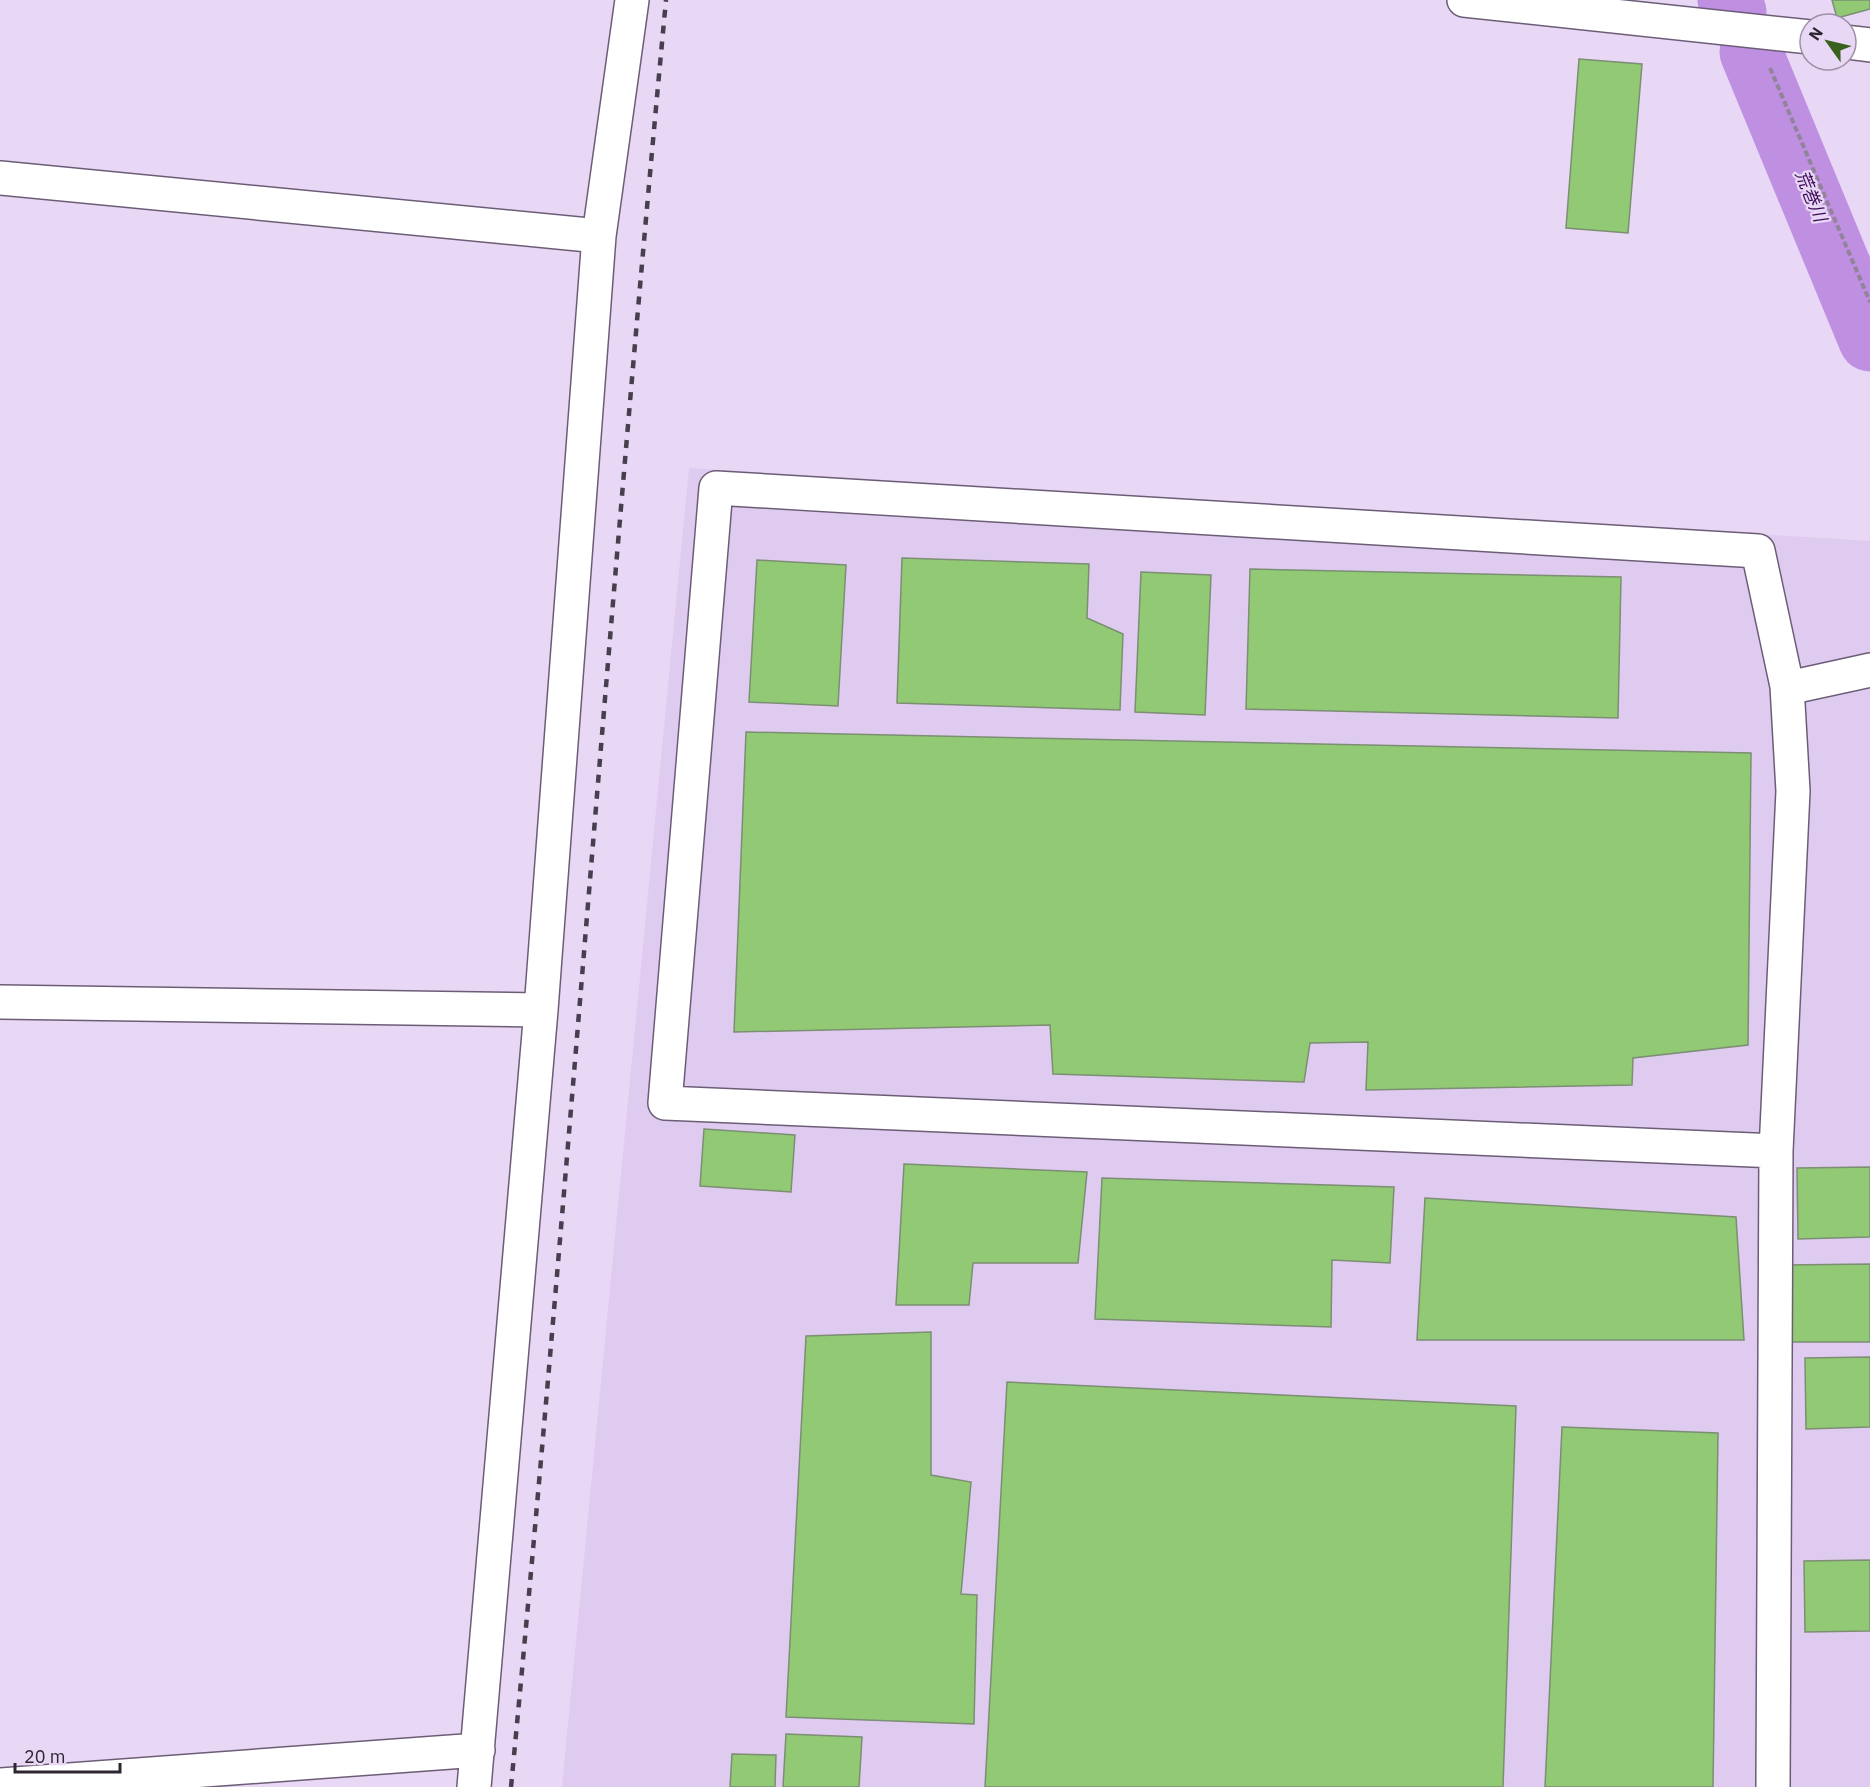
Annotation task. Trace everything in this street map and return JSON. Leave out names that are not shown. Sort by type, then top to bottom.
[{"type":"street","points":[[474,1787],[541,1010],[599,236],[632,0]]},
{"type":"street","points":[[1464,0],[1798,36]]},
{"type":"street","points":[[0,178],[599,236]]},
{"type":"street","points":[[1773,1787],[1776,1151],[1793,791],[1787,686],[1758,551],[716,488],[665,1103],[1776,1151]]},
{"type":"street","points":[[1787,686],[1788,688],[1870,670]]},
{"type":"street","points":[[0,1002],[541,1010]]},
{"type":"street","points":[[0,1785],[478,1750]]},
{"type":"path","points":[[1755,30],[1785,106],[1870,302]]},
{"type":"shaded area","points":[[689,468],[1870,541],[1870,1787],[562,1787]]},
{"type":"building","points":[[1832,0],[1870,0],[1870,9],[1858,12],[1835,12]]},
{"type":"building","points":[[1579,59],[1642,64],[1628,233],[1566,228]]},
{"type":"building","points":[[902,558],[1089,564],[1087,618],[1123,634],[1120,710],[897,703]]},
{"type":"building","points":[[757,560],[846,565],[838,706],[749,702]]},
{"type":"building","points":[[1250,569],[1621,577],[1618,718],[1246,709]]},
{"type":"building","points":[[1141,572],[1211,575],[1205,715],[1135,712]]},
{"type":"building","points":[[746,732],[1751,753],[1748,1045],[1633,1058],[1632,1085],[1366,1090],[1368,1042],[1310,1043],[1304,1082],[1053,1074],[1050,1025],[734,1032]]},
{"type":"building","points":[[704,1129],[795,1135],[791,1192],[700,1186]]},
{"type":"building","points":[[904,1164],[1087,1172],[1078,1263],[973,1263],[969,1305],[896,1305]]},
{"type":"building","points":[[1870,1167],[1870,1237],[1798,1239],[1797,1168]]},
{"type":"building","points":[[1102,1178],[1394,1187],[1390,1263],[1332,1260],[1331,1327],[1095,1319]]},
{"type":"building","points":[[1425,1198],[1736,1217],[1744,1340],[1417,1340]]},
{"type":"building","points":[[1870,1264],[1870,1342],[1785,1342],[1785,1265]]},
{"type":"building","points":[[931,1332],[931,1475],[971,1482],[961,1594],[977,1595],[974,1724],[786,1717],[806,1336]]},
{"type":"building","points":[[1870,1357],[1870,1427],[1806,1429],[1805,1358]]},
{"type":"building","points":[[1007,1382],[1516,1406],[1503,1787],[985,1787]]},
{"type":"building","points":[[1562,1427],[1718,1433],[1713,1787],[1545,1787]]},
{"type":"building","points":[[1870,1560],[1870,1631],[1805,1632],[1804,1561]]},
{"type":"building","points":[[786,1734],[862,1737],[859,1787],[783,1787]]},
{"type":"building","points":[[732,1754],[776,1755],[775,1787],[730,1787]]},
{"type":"waterway","name":"荒巻川","points":[[1729,0],[1735,12]]},
{"type":"waterway","name":"荒巻川","points":[[1751,52],[1870,340]]},
{"type":"railway","points":[[511,1787],[666,0]]}]
